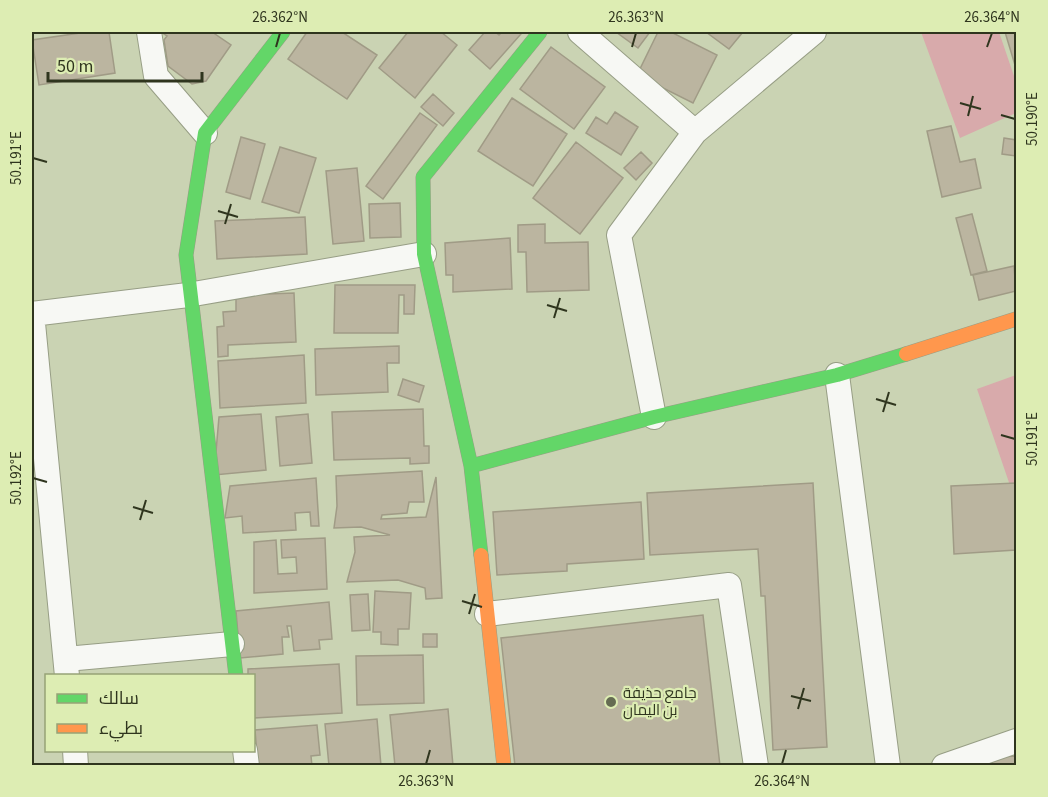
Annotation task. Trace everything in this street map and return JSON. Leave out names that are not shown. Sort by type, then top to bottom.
[{"type":"street","points":[[149,32],[156,76],[205,133]]},
{"type":"street","points":[[236,674],[186,255],[205,133],[283,32]]},
{"type":"street","points":[[504,765],[471,466],[424,254],[423,177],[540,32]]},
{"type":"street","points":[[580,32],[696,132]]},
{"type":"street","points":[[654,417],[619,235],[696,132],[814,32]]},
{"type":"street","points":[[232,644],[66,667],[32,314],[189,295],[424,254]]},
{"type":"street","points":[[471,466],[654,417],[837,375],[1017,319]]},
{"type":"street","points":[[837,375],[888,765]]},
{"type":"street","points":[[487,614],[729,585],[756,765]]},
{"type":"street","points":[[944,765],[1017,741]]},
{"type":"shaded area","points":[[921,32],[999,32],[1016,82],[1016,113],[960,138]]},
{"type":"shaded area","points":[[1016,375],[1016,503],[977,389]]},
{"type":"building","points":[[87,32],[109,32],[115,73],[39,85],[32,40]]},
{"type":"building","points":[[161,32],[212,32],[231,45],[206,81],[192,84],[168,66],[164,40],[167,36]]},
{"type":"building","points":[[307,32],[342,32],[377,55],[347,99],[288,59]]},
{"type":"building","points":[[408,32],[441,32],[457,45],[415,98],[379,68]]},
{"type":"building","points":[[485,32],[495,32],[499,35],[502,32],[521,34],[490,69],[469,50]]},
{"type":"building","points":[[616,32],[650,32],[638,48]]},
{"type":"building","points":[[658,32],[671,32],[717,55],[693,103],[637,75]]},
{"type":"building","points":[[706,32],[743,32],[729,49]]},
{"type":"building","points":[[1005,32],[1016,32],[1015,65]]},
{"type":"building","points":[[551,47],[605,87],[574,129],[520,89]]},
{"type":"building","points":[[433,94],[454,113],[443,126],[421,107]]},
{"type":"building","points":[[512,98],[567,134],[533,186],[478,151]]},
{"type":"building","points":[[615,112],[638,127],[621,155],[586,133],[596,117],[607,124]]},
{"type":"building","points":[[420,113],[437,125],[383,199],[366,186]]},
{"type":"building","points":[[951,126],[960,162],[975,159],[981,188],[942,197],[927,131]]},
{"type":"building","points":[[241,137],[265,144],[250,199],[226,192]]},
{"type":"building","points":[[1004,138],[1016,140],[1016,156],[1002,154]]},
{"type":"building","points":[[576,142],[623,178],[580,234],[533,198]]},
{"type":"building","points":[[280,147],[316,158],[299,213],[262,202]]},
{"type":"building","points":[[641,152],[652,163],[636,180],[624,168]]},
{"type":"building","points":[[357,168],[364,241],[333,244],[326,171]]},
{"type":"building","points":[[400,203],[401,237],[370,238],[369,204]]},
{"type":"building","points":[[972,214],[987,271],[971,275],[956,218]]},
{"type":"building","points":[[305,217],[307,254],[217,259],[215,221]]},
{"type":"building","points":[[545,224],[545,243],[588,242],[589,290],[527,292],[526,252],[518,252],[518,225]]},
{"type":"building","points":[[510,238],[512,289],[453,292],[453,275],[446,275],[445,243]]},
{"type":"building","points":[[1014,266],[1016,291],[979,300],[973,275]]},
{"type":"building","points":[[335,285],[415,285],[414,314],[404,314],[404,295],[399,295],[398,333],[334,333]]},
{"type":"building","points":[[294,293],[296,342],[228,345],[228,356],[218,357],[217,327],[224,326],[223,312],[236,311],[236,295]]},
{"type":"building","points":[[399,346],[399,363],[387,363],[388,392],[316,395],[315,349]]},
{"type":"building","points":[[304,355],[306,403],[220,408],[218,361]]},
{"type":"building","points":[[403,379],[424,386],[419,402],[398,395]]},
{"type":"building","points":[[423,409],[424,446],[429,446],[429,463],[410,464],[410,458],[334,460],[332,412]]},
{"type":"building","points":[[261,414],[266,470],[214,475],[219,417]]},
{"type":"building","points":[[308,414],[312,463],[280,466],[276,417]]},
{"type":"building","points":[[422,471],[424,502],[409,502],[407,513],[382,515],[381,519],[426,517],[436,477],[442,598],[426,599],[425,588],[398,580],[347,582],[355,552],[354,537],[390,535],[361,527],[334,528],[337,506],[336,476]]},
{"type":"building","points":[[316,478],[319,526],[311,526],[310,512],[295,513],[296,530],[243,533],[242,516],[225,518],[230,486]]},
{"type":"building","points":[[813,483],[827,747],[773,750],[765,596],[761,596],[758,549],[650,555],[647,493]]},
{"type":"building","points":[[1016,483],[1016,550],[954,554],[951,486]]},
{"type":"building","points":[[641,502],[644,559],[567,564],[567,571],[497,575],[493,512]]},
{"type":"building","points":[[325,538],[327,589],[254,593],[254,542],[276,540],[278,574],[297,573],[296,557],[282,558],[281,540]]},
{"type":"building","points":[[375,591],[411,593],[409,629],[398,629],[398,645],[381,644],[381,632],[373,632]]},
{"type":"building","points":[[368,594],[370,630],[352,631],[350,595]]},
{"type":"building","points":[[329,602],[332,639],[319,640],[320,649],[294,651],[291,626],[287,626],[289,637],[282,637],[283,654],[240,658],[236,611]]},
{"type":"building","name":"جامع حذيفة بن اليمان","points":[[703,615],[720,766],[515,766],[501,638]]},
{"type":"building","points":[[423,634],[437,634],[437,647],[423,647]]},
{"type":"building","points":[[423,655],[424,703],[357,705],[356,656]]},
{"type":"building","points":[[339,664],[342,713],[255,718],[255,674],[248,674],[248,669]]},
{"type":"building","points":[[448,709],[453,766],[395,766],[390,715]]},
{"type":"building","points":[[377,719],[381,766],[329,766],[325,724]]},
{"type":"building","points":[[317,725],[320,755],[311,756],[312,766],[258,766],[255,730]]},
{"type":"building","points":[[1016,756],[1016,766],[992,766],[992,757]]},
{"type":"traffic: fast","points":[[236,674],[186,255],[205,133],[283,32]]},
{"type":"traffic: fast","points":[[481,555],[471,466],[424,254],[423,177],[540,32]]},
{"type":"traffic: fast","points":[[471,466],[654,417],[837,375],[906,354]]},
{"type":"traffic: slow","points":[[906,354],[1016,319]]},
{"type":"traffic: slow","points":[[481,555],[504,766]]},
{"type":"place","name":"جامع حذيفة بن اليمان","points":[[611,702]]}]
